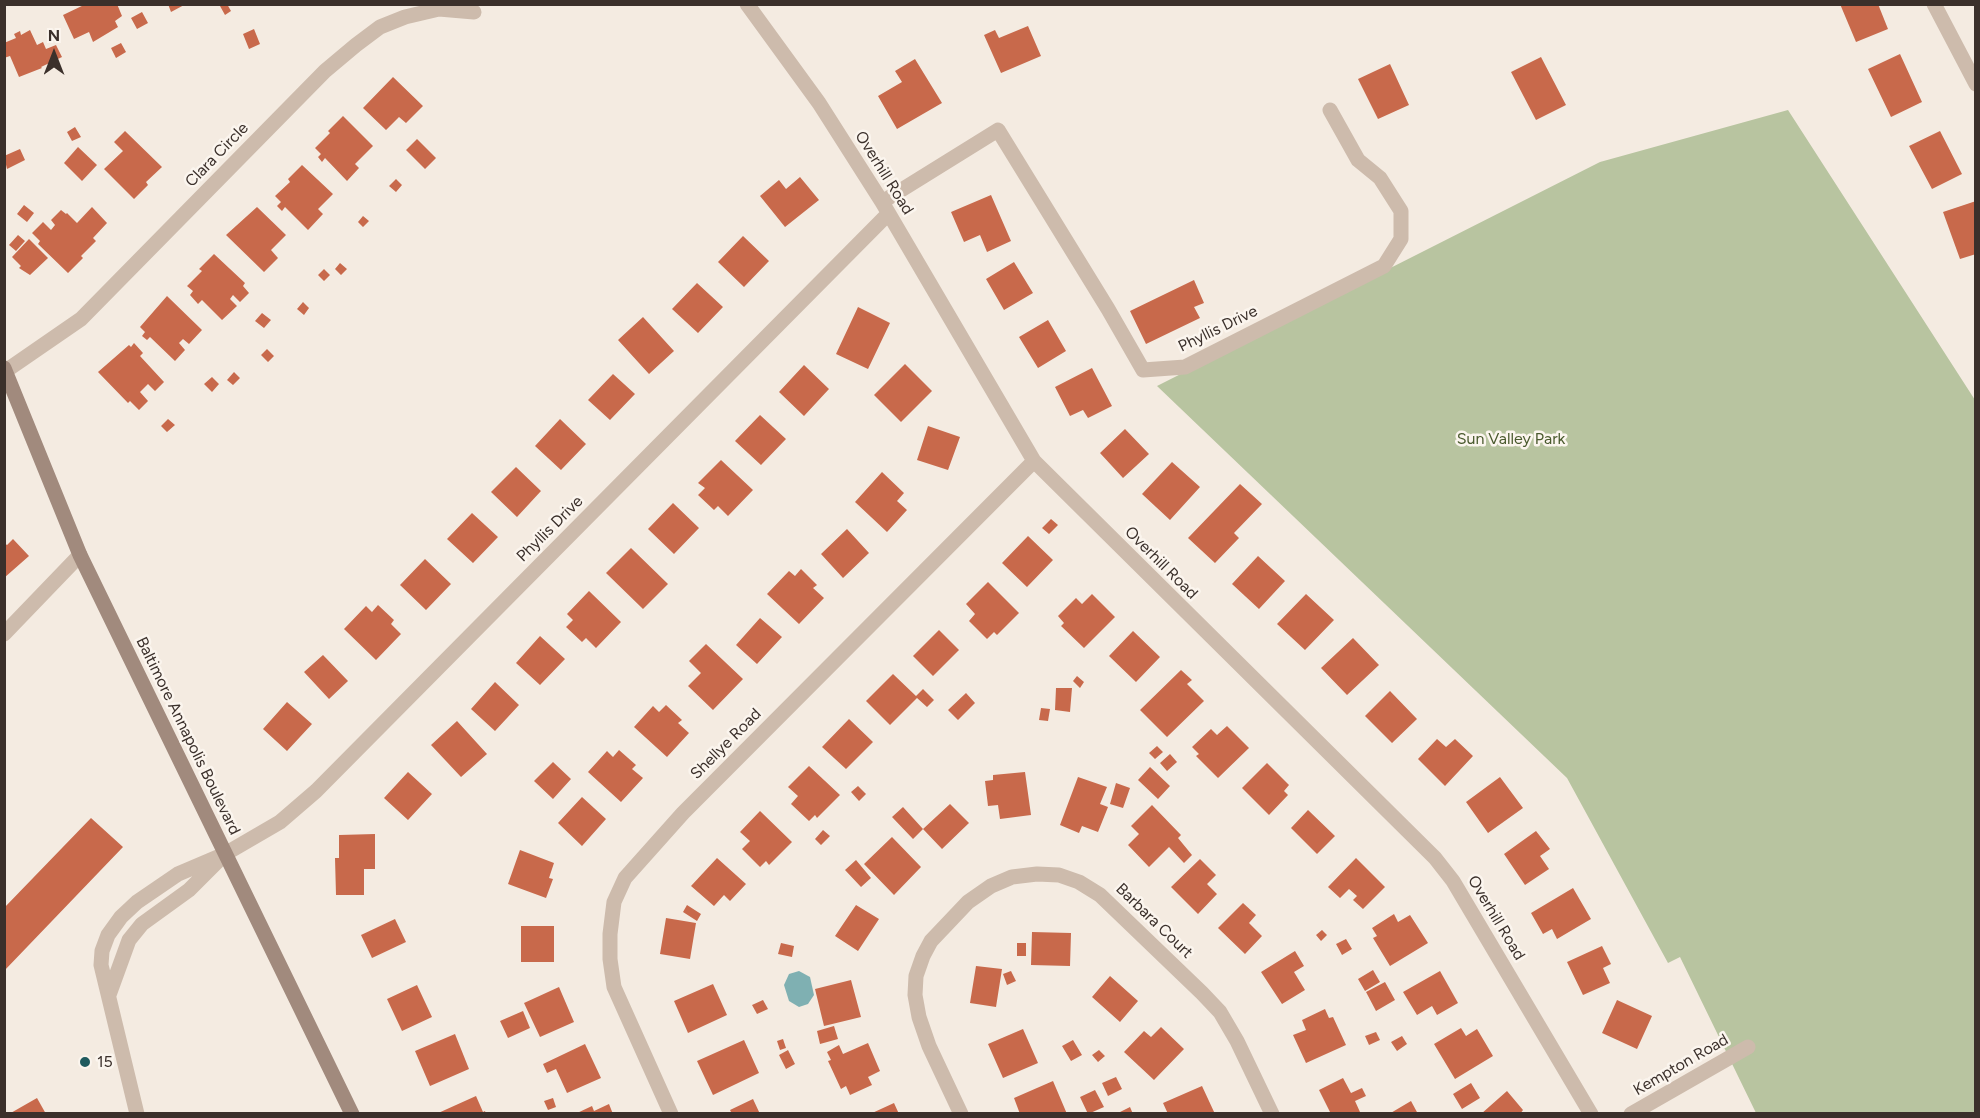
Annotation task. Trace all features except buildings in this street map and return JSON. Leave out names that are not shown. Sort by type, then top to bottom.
[{"type":"main road","name":"Baltimore Annapolis Boulevard","points":[[5,370],[80,555],[352,1113]]},
{"type":"street","name":"Overhill Road","points":[[747,4],[819,103],[885,208],[1034,461],[1435,858],[1459,891],[1591,1113]]},
{"type":"street","points":[[1934,4],[1976,84]]},
{"type":"street","name":"Clara Circle","points":[[5,370],[81,319],[325,71],[356,45],[380,27],[405,17],[439,9],[474,12]]},
{"type":"street","name":"Phyllis Drive","points":[[225,854],[280,822],[316,791],[885,208],[998,130],[1143,370],[1185,367],[1383,266],[1401,239],[1401,211],[1380,178],[1358,160],[1330,110]]},
{"type":"street","name":"Shellye Road","points":[[671,1113],[614,987],[610,959],[610,934],[614,902],[625,878],[676,820],[1034,461]]},
{"type":"street","points":[[4,634],[80,555]]},
{"type":"street","points":[[109,995],[129,940],[142,924],[189,890],[225,854]]},
{"type":"street","points":[[137,1113],[101,965],[102,951],[108,934],[137,902],[178,874],[225,854]]},
{"type":"street","name":"Barbara Court","points":[[961,1113],[929,1046],[918,1017],[915,994],[916,976],[931,941],[968,902],[991,886],[1012,877],[1036,874],[1059,874],[1079,882],[1100,895],[1202,993],[1220,1012],[1232,1031],[1272,1113]]},
{"type":"street","name":"Kempton Road","points":[[1631,1113],[1748,1047]]},
{"type":"green space","name":"Sun Valley Park","points":[[1788,110],[1975,400],[1975,1113],[1756,1113],[1680,957],[1668,963],[1567,778],[1157,386],[1600,162]]},
{"type":"water","points":[[799,971],[810,977],[814,995],[808,1004],[799,1007],[789,1001],[784,985],[789,974]]},
{"type":"place","name":"15","points":[[85,1062]]}]
